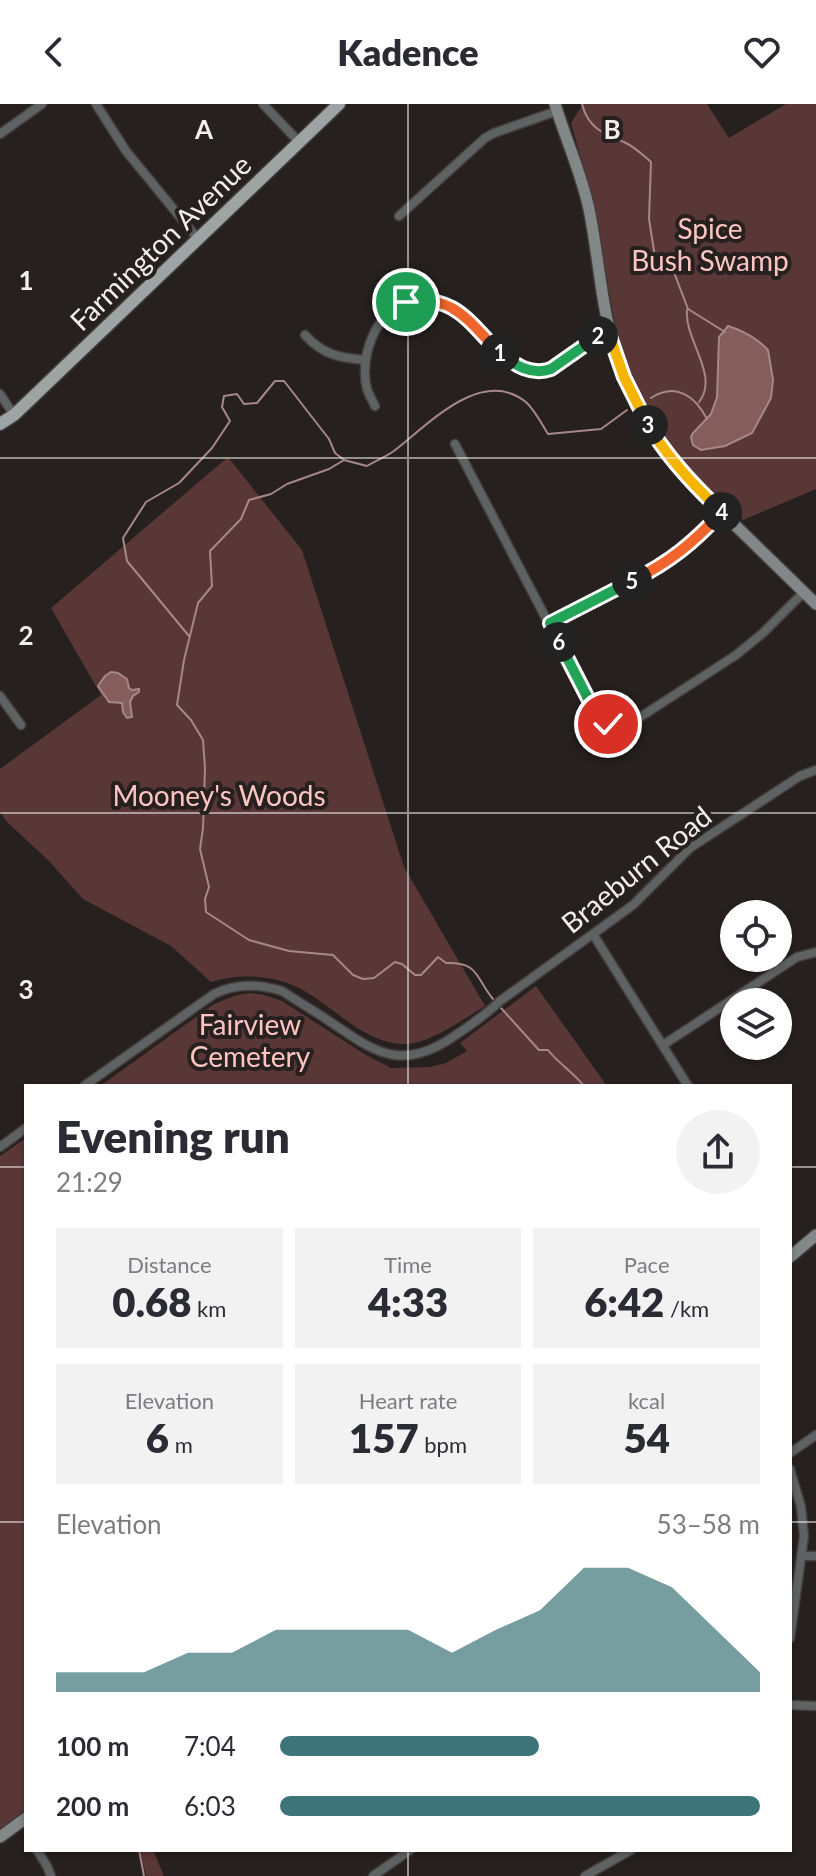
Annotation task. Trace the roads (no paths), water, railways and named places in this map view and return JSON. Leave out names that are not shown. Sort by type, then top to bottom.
[{"type":"main road","name":"Farmington Avenue","points":[[0,424],[14,415],[339,104]]},
{"type":"main road","points":[[556,107],[590,211],[608,331],[624,377],[642,415],[685,475],[816,604]]},
{"type":"main road","name":"Farmington Avenue","points":[[0,434],[14,415]]},
{"type":"main road","points":[[792,1255],[816,1235]]},
{"type":"main road","points":[[0,1837],[24,1824]]},
{"type":"street","points":[[0,134],[42,104]]},
{"type":"street","points":[[96,104],[126,151],[198,239]]},
{"type":"street","points":[[263,104],[299,142]]},
{"type":"street","points":[[399,216],[485,138],[556,107]]},
{"type":"street","points":[[375,406],[366,385],[366,360],[371,339],[385,317],[406,302],[420,300],[456,309],[502,355],[535,372],[551,369],[596,336],[608,331]]},
{"type":"street","points":[[305,335],[330,355],[366,360]]},
{"type":"street","points":[[0,394],[14,415]]},
{"type":"street","points":[[455,444],[597,716],[608,724],[628,725],[736,655],[804,592]]},
{"type":"street","points":[[550,623],[667,563],[722,512]]},
{"type":"street","points":[[0,696],[21,725]]},
{"type":"street","name":"Braeburn Road","points":[[87,1084],[214,994],[230,987],[253,985],[282,991],[366,1046],[393,1055],[429,1052],[633,905],[690,848],[800,776],[816,770]]},
{"type":"street","points":[[593,934],[687,1084]]},
{"type":"street","points":[[663,1045],[797,957],[816,952]]},
{"type":"street","points":[[0,1147],[24,1129]]},
{"type":"street","points":[[792,1452],[816,1435]]},
{"type":"street","points":[[792,1475],[804,1536],[792,1618]]},
{"type":"street","points":[[802,1556],[816,1556]]},
{"type":"street","points":[[792,1705],[816,1706]]},
{"type":"street","points":[[38,1852],[51,1876]]},
{"type":"street","points":[[373,1876],[407,1852]]},
{"type":"street","points":[[585,1876],[627,1852]]},
{"type":"waterway","points":[[582,104],[588,119],[598,129],[632,146],[651,162],[649,219],[655,257],[675,275],[688,309],[725,332]]},
{"type":"waterway","points":[[687,310],[706,380],[699,402]]},
{"type":"waterway","points":[[189,636],[127,561],[123,538],[146,502],[179,483],[212,448],[230,421],[222,407],[224,396],[237,394],[244,404],[257,403],[275,381],[284,381],[329,439],[335,453],[343,459]]},
{"type":"waterway","points":[[493,999],[475,972],[465,965],[446,963],[438,957],[421,975],[415,975],[395,962],[374,978],[363,979],[353,975],[333,955],[289,951],[249,940],[206,912],[205,899],[209,887],[200,849],[205,768],[203,740],[177,705],[184,660],[198,603],[212,586],[210,551],[241,519],[249,500],[271,494],[344,460],[367,466],[394,451],[439,414],[474,395],[492,391],[510,393],[527,403],[548,434],[601,429],[627,410]]},
{"type":"waterway","points":[[651,398],[669,391],[684,394],[697,404],[707,419]]},
{"type":"waterway","points":[[501,1008],[539,1050],[548,1050],[582,1084]]},
{"type":"waterway","points":[[139,1852],[144,1876]]},
{"type":"park label","name":"Spice Bush Swamp","points":[[710,244]]},
{"type":"park label","name":"Mooney's Woods","points":[[219,795]]},
{"type":"park label","name":"Fairview Cemetery","points":[[250,1040]]}]
